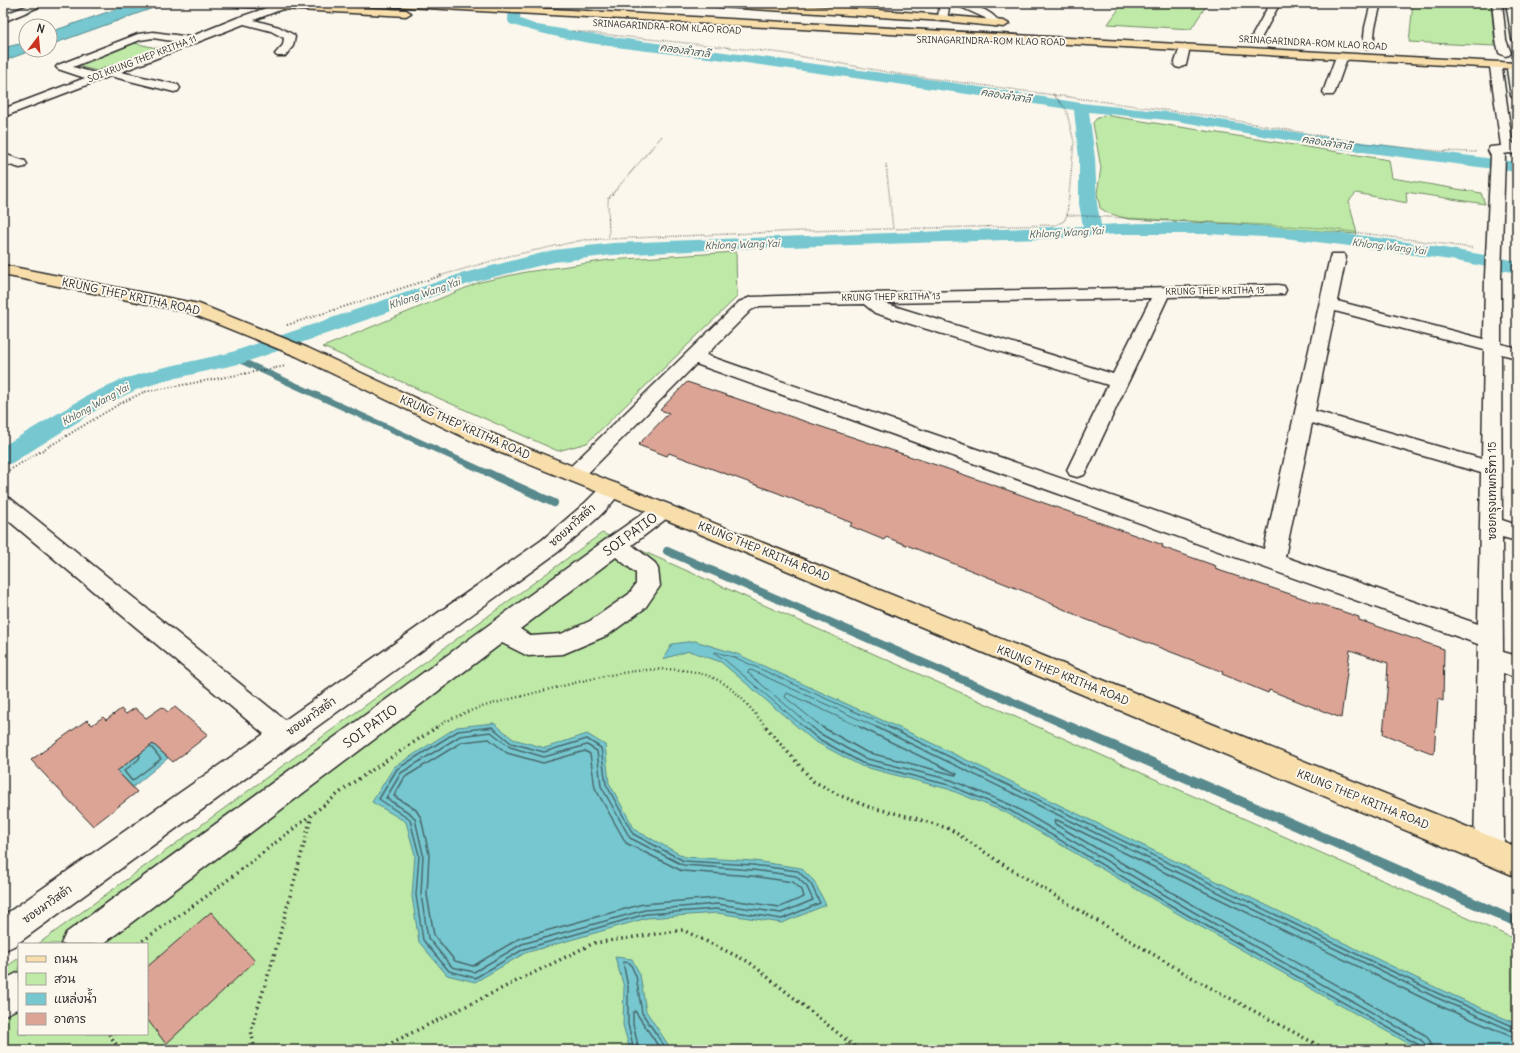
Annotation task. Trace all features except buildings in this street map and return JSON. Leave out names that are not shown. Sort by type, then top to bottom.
[{"type":"main road","name":"SRINAGARINDRA-ROM KLAO ROAD","points":[[229,3],[454,11],[563,8],[1185,48],[1347,56],[1501,57],[1517,54]]},
{"type":"main road","name":"SRINAGARINDRA-ROM KLAO ROAD","points":[[390,3],[454,11],[575,22],[855,37],[966,41],[1105,43]]},
{"type":"main road","name":"SRINAGARINDRA-ROM KLAO ROAD","points":[[563,8],[574,4],[1019,26],[789,5],[708,3]]},
{"type":"main road","name":"SRINAGARINDRA-ROM KLAO ROAD","points":[[1251,39],[1270,40]]},
{"type":"main road","name":"SRINAGARINDRA-ROM KLAO ROAD","points":[[1501,57],[1517,66]]},
{"type":"main road","name":"KRUNG THEP KRITHA ROAD","points":[[6,272],[193,308],[213,315],[296,359],[481,437],[663,510],[1517,862]]},
{"type":"street","points":[[3,19],[43,3]]},
{"type":"street","points":[[940,3],[944,8],[943,18]]},
{"type":"street","points":[[957,3],[988,16],[995,23]]},
{"type":"street","points":[[1251,39],[1275,3]]},
{"type":"street","points":[[1368,46],[1370,27],[1376,3]]},
{"type":"street","points":[[1497,3],[1501,40],[1501,57],[1496,68],[1502,123],[1506,144],[1515,151]]},
{"type":"street","points":[[1511,3],[1517,39]]},
{"type":"street","name":"SOI KRUNG THEP KRITHA 11","points":[[3,113],[241,20],[281,6]]},
{"type":"street","points":[[241,20],[275,29],[290,37],[288,46],[281,54]]},
{"type":"street","points":[[95,77],[62,67],[138,37],[153,35],[189,41]]},
{"type":"street","points":[[1180,65],[1185,48]]},
{"type":"street","points":[[1328,92],[1341,59],[1347,56]]},
{"type":"street","points":[[1517,66],[1513,69],[1517,96]]},
{"type":"street","points":[[108,72],[174,88]]},
{"type":"street","points":[[1497,154],[1495,150],[1515,151]]},
{"type":"street","name":"ซอยกรุงเทพกรีฑา 15","points":[[1489,851],[1493,276],[1496,238],[1497,154]]},
{"type":"street","points":[[3,158],[20,164]]},
{"type":"street","points":[[1273,561],[1338,257]]},
{"type":"street","name":"KRUNG THEP KRITHA 13","points":[[575,474],[745,306],[757,301],[1278,290]]},
{"type":"street","points":[[1077,470],[1162,292]]},
{"type":"street","points":[[867,298],[881,309],[1120,382]]},
{"type":"street","points":[[1328,304],[1517,353]]},
{"type":"street","points":[[693,357],[1273,561],[1491,648],[1517,667]]},
{"type":"street","points":[[1304,414],[1492,469]]},
{"type":"street","name":"ซอยมาวิสต้า","points":[[3,935],[550,546],[592,509],[611,489]]},
{"type":"street","points":[[3,504],[284,735]]},
{"type":"street","name":"SOI PATIO","points":[[78,943],[663,510]]},
{"type":"street","points":[[1491,525],[1517,533]]},
{"type":"street","points":[[500,630],[528,646],[563,644],[599,628],[637,602],[648,586],[647,569],[616,544]]},
{"type":"street","points":[[3,1000],[18,989]]},
{"type":"path","points":[[567,30],[609,37],[708,45],[784,54],[858,68],[1186,112],[1332,138],[1443,152],[1497,154]]},
{"type":"path","points":[[280,328],[435,277],[509,256],[583,240],[803,231],[1056,225],[1064,221],[1067,215],[1074,142],[1066,109],[1053,94]]},
{"type":"path","points":[[609,239],[607,212],[608,199],[662,136]]},
{"type":"path","points":[[886,164],[893,229]]},
{"type":"path","points":[[1067,215],[1324,228],[1482,250],[1481,239],[1496,238]]},
{"type":"path","points":[[3,474],[121,403],[144,392],[296,359]]},
{"type":"path","points":[[139,943],[207,896],[351,784],[446,721],[487,705],[611,674],[672,669],[710,676],[740,695],[786,752],[813,781],[841,796],[869,807],[915,818],[950,829],[1004,865],[1196,980],[1326,1050]]},
{"type":"path","points":[[255,1050],[251,1030],[274,956],[312,813]]},
{"type":"path","points":[[377,1050],[594,942],[683,930],[749,962],[859,1050]]},
{"type":"path","points":[[110,1035],[120,1050]]},
{"type":"green space","points":[[1123,3],[1208,3],[1191,29],[1108,24]]},
{"type":"green space","points":[[1413,3],[1491,3],[1495,46],[1409,42]]},
{"type":"green space","points":[[134,43],[161,49],[101,72],[74,65]]},
{"type":"green space","points":[[1104,115],[1389,160],[1392,178],[1481,193],[1485,204],[1406,192],[1407,203],[1356,193],[1349,201],[1357,234],[1233,224],[1128,219],[1108,213],[1100,208],[1097,193],[1101,168],[1093,123],[1096,119]]},
{"type":"green space","points":[[736,252],[737,297],[587,443],[558,451],[323,347],[480,282],[526,272],[609,260]]},
{"type":"green space","points":[[602,533],[1517,940],[1517,1050],[3,1050],[3,969],[18,959],[18,1035],[148,1035],[148,943],[39,943]]},
{"type":"water","points":[[134,3],[167,3],[58,42],[58,29]]},
{"type":"water","points":[[18,44],[18,56],[3,61],[3,48]]},
{"type":"water","points":[[695,641],[737,654],[919,737],[1439,989],[1517,1024],[1517,1050],[1420,1050],[1187,919],[1007,813],[948,789],[861,766],[814,741],[721,662],[689,651],[663,659],[672,644]]},
{"type":"water","points":[[494,723],[513,739],[545,748],[587,734],[605,745],[609,783],[635,830],[685,857],[754,861],[801,868],[814,881],[826,905],[782,923],[717,913],[647,918],[525,953],[475,982],[447,975],[419,942],[412,896],[415,855],[406,822],[372,802],[394,767],[457,727]]},
{"type":"water","points":[[148,739],[168,758],[133,787],[117,771],[137,756]]},
{"type":"water","points":[[615,957],[632,959],[640,975],[646,1011],[669,1046],[674,1050],[630,1050],[623,1025],[624,987]]},
{"type":"waterway","name":"คลองลำสาลี","points":[[515,3],[514,21],[535,28],[604,40],[935,84],[1081,107]]},
{"type":"waterway","name":"คลองลำสาลี","points":[[1081,107],[1177,117],[1332,143],[1517,167]]},
{"type":"waterway","points":[[1081,107],[1087,158],[1088,204],[1093,230]]},
{"type":"waterway","name":"Khlong Wang Yai","points":[[3,457],[95,401],[128,385],[161,375],[235,358],[467,278],[554,256],[613,249],[728,244],[1041,234],[1119,229],[1208,229],[1284,233],[1358,242],[1451,254],[1517,267]]},
{"type":"waterway","points":[[235,358],[490,474]]},
{"type":"waterway","points":[[488,473],[554,503]]},
{"type":"waterway","points":[[667,551],[1073,728]]},
{"type":"waterway","points":[[1070,727],[1517,922]]}]
